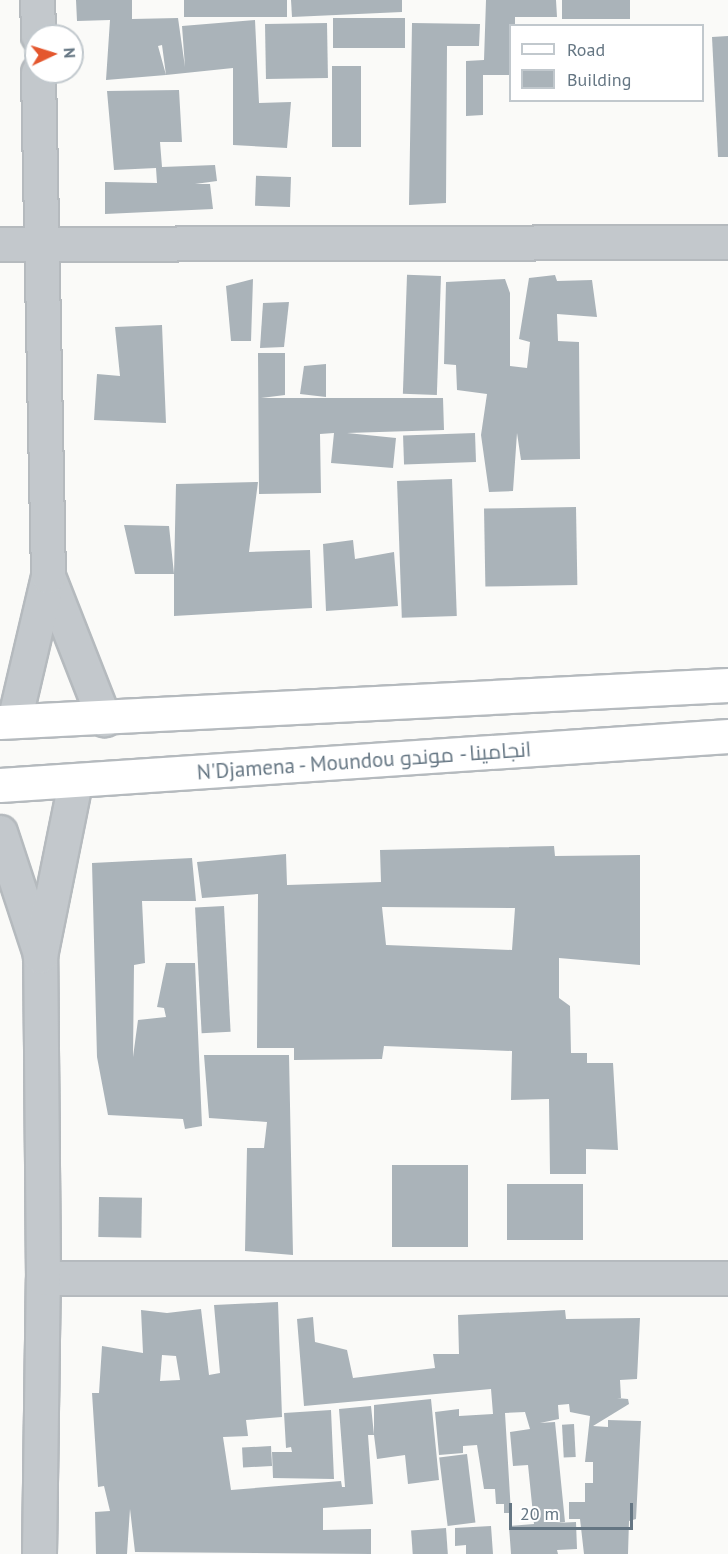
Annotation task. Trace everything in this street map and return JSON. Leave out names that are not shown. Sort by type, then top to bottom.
[{"type":"main road","points":[[7,722],[104,719],[728,685]]},
{"type":"main road","name":"N'Djamena - Moundou انجامينا - موندو","points":[[0,786],[728,736]]},
{"type":"street","points":[[38,0],[38,24]]},
{"type":"street","points":[[7,722],[48,576],[38,84]]},
{"type":"street","points":[[0,244],[728,242]]},
{"type":"street","points":[[48,576],[104,719]]},
{"type":"street","points":[[39,1554],[43,1278],[40,956],[75,782]]},
{"type":"street","points":[[0,832],[40,956]]},
{"type":"street","points":[[43,1278],[728,1278]]},
{"type":"building","points":[[76,0],[132,0],[132,19],[178,18],[185,67],[182,26],[255,20],[259,103],[291,102],[287,148],[233,145],[233,68],[166,75],[106,80],[110,20],[77,21]],"holes":[[[162,45],[166,75],[158,46]]]},
{"type":"building","points":[[184,0],[287,0],[287,17],[184,17]]},
{"type":"building","points":[[291,0],[402,0],[402,12],[292,17]]},
{"type":"building","points":[[486,0],[556,0],[557,17],[515,17],[515,24],[509,24],[509,75],[483,75],[483,115],[466,116],[466,61],[484,60]]},
{"type":"building","points":[[562,0],[630,0],[630,19],[562,19]]},
{"type":"building","points":[[333,18],[405,18],[405,48],[333,48]]},
{"type":"building","points":[[327,23],[328,78],[266,79],[265,24]]},
{"type":"building","points":[[412,23],[480,24],[479,46],[447,46],[446,203],[409,205]]},
{"type":"building","points":[[728,36],[728,157],[718,157],[712,37]]},
{"type":"building","points":[[332,66],[361,66],[361,147],[332,147]]},
{"type":"building","points":[[179,90],[182,142],[160,142],[162,167],[215,165],[217,181],[195,184],[210,184],[213,209],[105,214],[105,182],[157,183],[156,168],[114,170],[107,91]]},
{"type":"building","points":[[256,176],[291,177],[290,207],[255,206]]},
{"type":"building","points":[[407,275],[441,276],[437,395],[403,394]]},
{"type":"building","points":[[555,275],[557,281],[592,280],[597,317],[557,314],[558,341],[579,342],[580,459],[521,460],[517,433],[513,491],[489,492],[481,435],[487,394],[457,390],[456,365],[444,364],[446,282],[505,279],[510,293],[510,366],[527,368],[530,342],[519,339],[529,278]]},
{"type":"building","points":[[253,279],[251,341],[231,341],[226,286]]},
{"type":"building","points":[[289,302],[284,347],[260,348],[263,303]]},
{"type":"building","points":[[162,325],[166,423],[94,420],[97,374],[120,376],[115,327]]},
{"type":"building","points":[[258,353],[285,353],[285,395],[261,398],[443,398],[444,430],[347,433],[396,438],[393,468],[331,463],[334,433],[320,434],[321,493],[259,494]]},
{"type":"building","points":[[326,364],[326,397],[300,394],[304,366]]},
{"type":"building","points":[[475,433],[476,462],[404,464],[403,436]]},
{"type":"building","points":[[452,479],[457,616],[402,618],[397,481]]},
{"type":"building","points":[[258,482],[249,552],[310,550],[312,608],[174,616],[176,484]]},
{"type":"building","points":[[576,507],[577,585],[485,587],[484,509]]},
{"type":"building","points":[[124,525],[169,526],[174,574],[135,574]]},
{"type":"building","points":[[353,540],[355,559],[394,552],[398,606],[326,611],[323,544]]},
{"type":"building","points":[[554,846],[555,856],[640,855],[640,965],[559,958],[559,998],[570,1006],[571,1053],[587,1053],[587,1063],[613,1063],[618,1150],[586,1149],[586,1174],[550,1174],[549,1099],[511,1100],[512,1051],[384,1046],[382,1059],[294,1060],[294,1048],[257,1048],[258,894],[202,898],[197,862],[286,854],[287,885],[381,882],[380,850]],"holes":[[[382,907],[515,908],[512,950],[386,945]]]},
{"type":"building","points":[[192,858],[196,901],[142,901],[145,963],[134,965],[133,1057],[138,1020],[166,1017],[164,1008],[157,1007],[166,963],[195,963],[202,1126],[185,1129],[183,1119],[108,1115],[97,1057],[92,863]]},
{"type":"building","points":[[224,906],[231,1032],[202,1033],[195,908]]},
{"type":"building","points":[[204,1055],[289,1055],[293,1255],[245,1251],[247,1148],[264,1148],[267,1122],[209,1118]]},
{"type":"building","points":[[392,1165],[468,1165],[468,1247],[392,1247]]},
{"type":"building","points":[[507,1184],[583,1184],[583,1240],[507,1240]]},
{"type":"building","points":[[99,1197],[142,1198],[141,1238],[98,1237]]},
{"type":"building","points":[[278,1302],[282,1417],[246,1420],[248,1436],[223,1437],[231,1490],[341,1481],[342,1487],[345,1487],[339,1409],[371,1406],[374,1435],[368,1435],[373,1504],[323,1508],[323,1530],[371,1529],[371,1554],[135,1552],[130,1509],[127,1554],[96,1554],[95,1512],[110,1511],[104,1486],[98,1487],[92,1393],[99,1393],[102,1346],[143,1353],[141,1310],[167,1313],[201,1309],[209,1375],[220,1373],[214,1305]],"holes":[[[162,1355],[176,1356],[180,1380],[160,1381]]]},
{"type":"building","points":[[565,1310],[566,1319],[640,1318],[637,1379],[620,1380],[621,1398],[617,1398],[628,1399],[629,1404],[593,1426],[608,1427],[608,1420],[641,1421],[636,1519],[629,1521],[628,1554],[584,1554],[580,1519],[569,1519],[569,1502],[585,1502],[585,1483],[593,1483],[593,1462],[585,1462],[590,1416],[570,1412],[569,1404],[558,1405],[559,1419],[540,1423],[555,1422],[565,1522],[555,1523],[576,1522],[577,1549],[557,1550],[558,1554],[511,1554],[509,1526],[534,1524],[528,1465],[513,1466],[510,1432],[530,1429],[525,1412],[505,1413],[511,1513],[504,1513],[504,1504],[496,1504],[495,1489],[484,1489],[477,1445],[463,1446],[463,1453],[439,1455],[435,1412],[459,1409],[459,1416],[493,1414],[491,1389],[304,1406],[297,1319],[313,1317],[315,1342],[347,1350],[353,1378],[435,1368],[433,1354],[459,1354],[458,1315]]},
{"type":"building","points":[[431,1399],[439,1480],[408,1484],[405,1455],[377,1459],[374,1405]]},
{"type":"building","points":[[331,1410],[334,1479],[273,1478],[272,1452],[292,1452],[291,1447],[286,1448],[284,1413]]},
{"type":"building","points":[[574,1424],[576,1457],[564,1458],[562,1425]]},
{"type":"building","points":[[271,1446],[272,1466],[243,1467],[242,1448]]},
{"type":"building","points":[[467,1454],[475,1522],[448,1526],[439,1457]]},
{"type":"building","points":[[491,1526],[493,1554],[466,1554],[466,1545],[455,1546],[455,1528]]},
{"type":"building","points":[[446,1528],[448,1554],[413,1554],[411,1530]]}]
